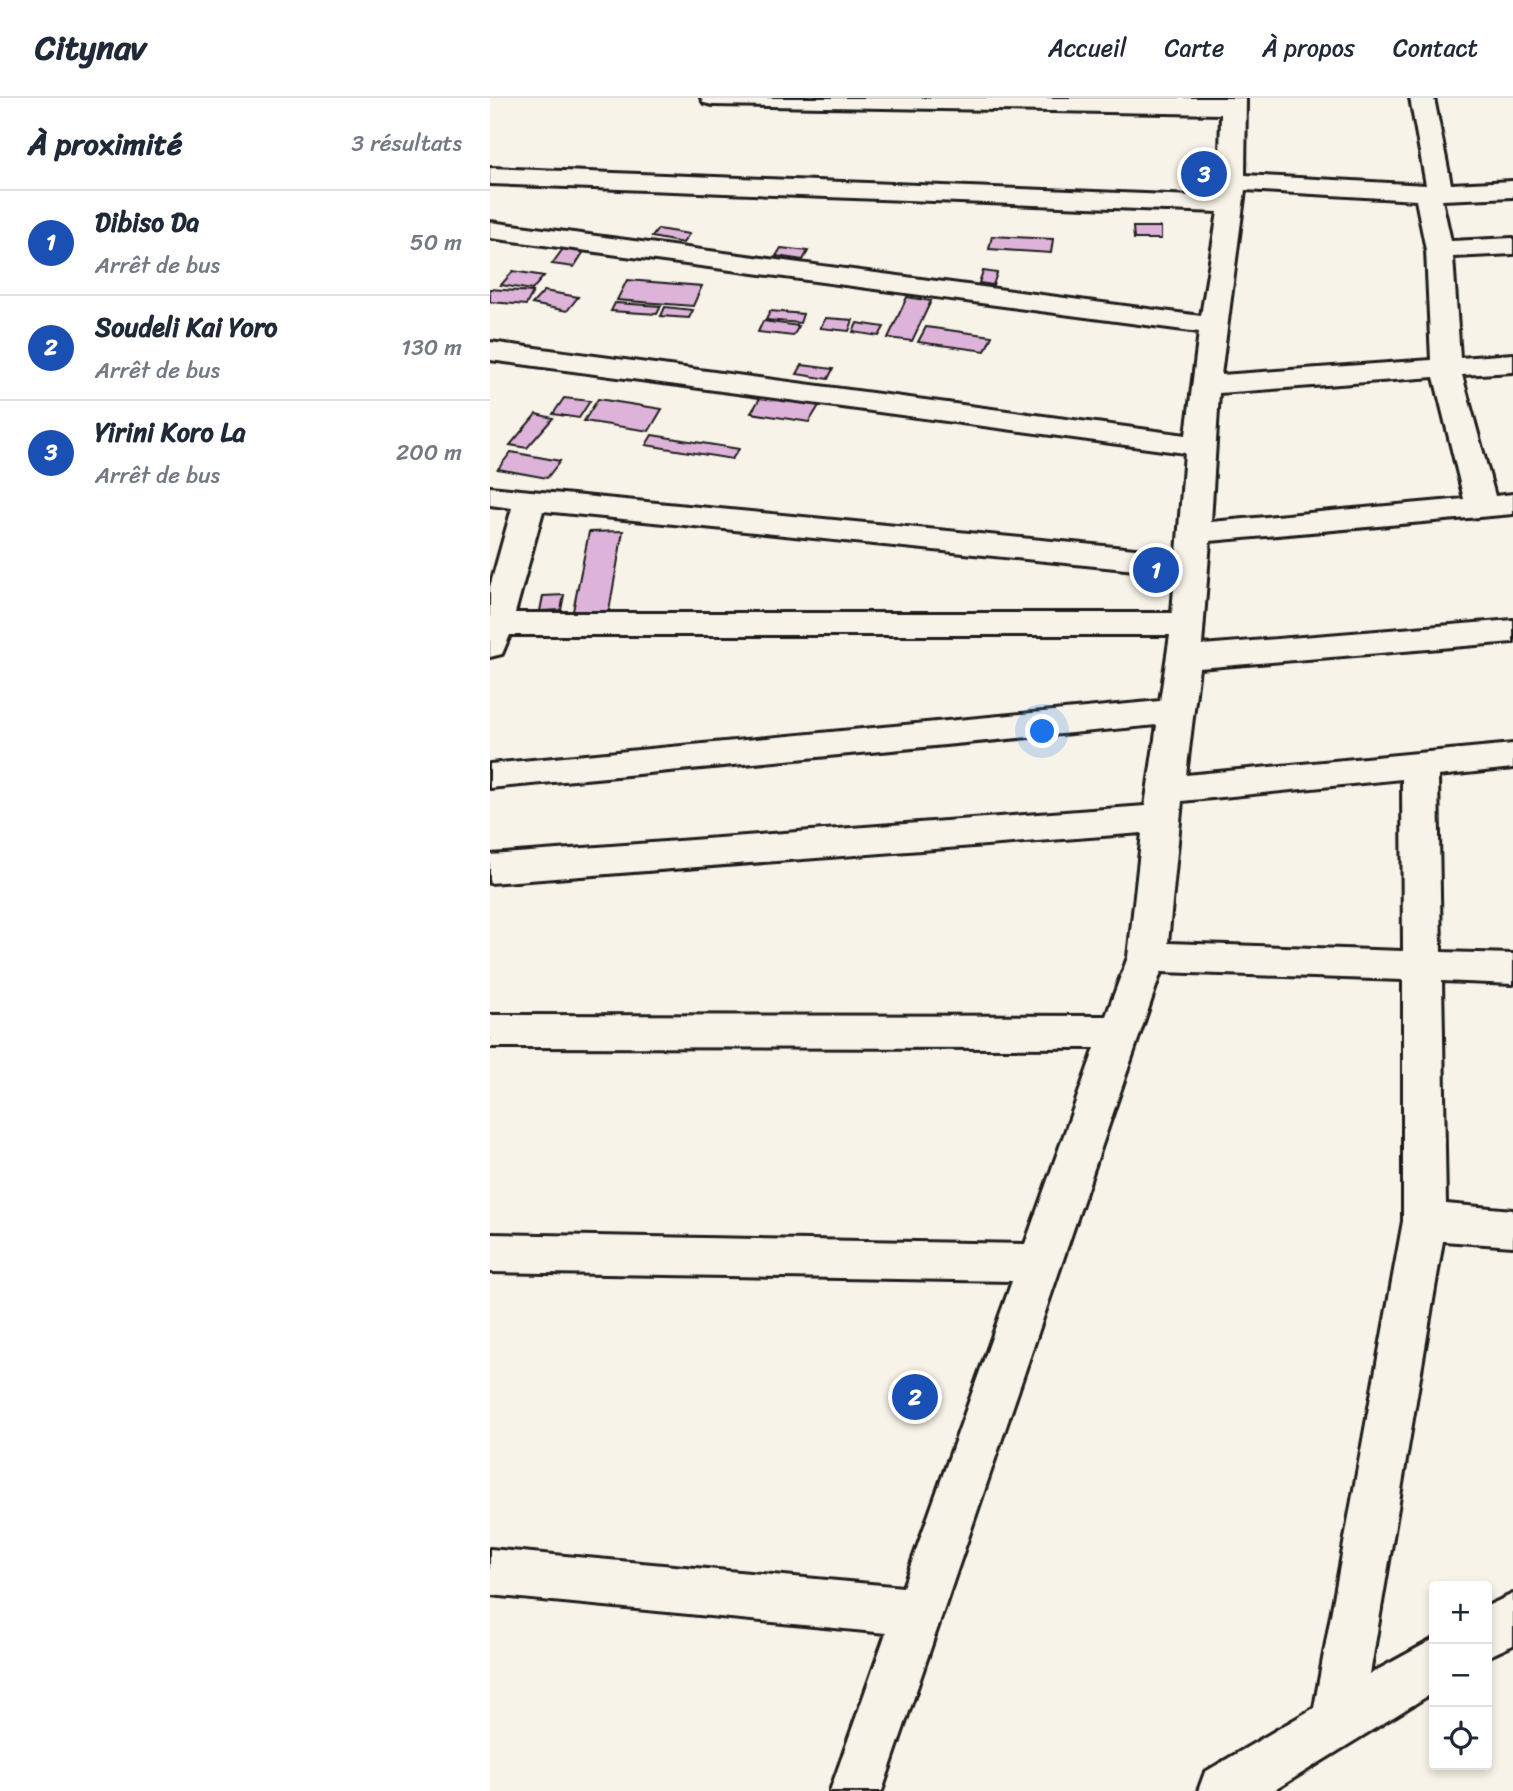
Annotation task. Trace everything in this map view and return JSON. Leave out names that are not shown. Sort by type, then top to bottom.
[{"type":"street","points":[[713,98],[1234,102],[1233,193],[1205,384],[1186,641],[1163,804],[1147,957],[856,1791]]},
{"type":"street","points":[[1422,98],[1434,193],[1446,368],[1482,508]]},
{"type":"street","points":[[490,176],[1233,193],[1434,193],[1513,189]]},
{"type":"street","points":[[490,230],[1214,327]]},
{"type":"street","points":[[1439,250],[1513,246]]},
{"type":"street","points":[[490,351],[1200,446]]},
{"type":"street","points":[[1205,384],[1513,363]]},
{"type":"street","points":[[490,496],[1193,549],[1513,504]]},
{"type":"street","points":[[530,500],[493,635],[1186,641],[1513,631]]},
{"type":"street","points":[[490,776],[1176,711]]},
{"type":"street","points":[[490,869],[1163,804],[1513,756]]},
{"type":"street","points":[[1337,1720],[1425,1221],[1420,767]]},
{"type":"street","points":[[1147,957],[1513,969]]},
{"type":"street","points":[[490,1031],[1121,1031]]},
{"type":"street","points":[[1425,1221],[1513,1228]]},
{"type":"street","points":[[490,1253],[1040,1263]]},
{"type":"street","points":[[490,1572],[918,1612]]},
{"type":"street","points":[[1492,1630],[1513,1618]]},
{"type":"street","points":[[1224,1791],[1337,1720],[1429,1667]]},
{"type":"building","points":[[1133,227],[1161,227],[1161,239],[1134,239]]},
{"type":"building","points":[[658,229],[689,234],[683,243],[652,237]]},
{"type":"building","points":[[992,236],[1053,239],[1051,253],[989,249]]},
{"type":"building","points":[[565,246],[586,248],[574,267],[552,264]]},
{"type":"building","points":[[781,248],[808,251],[803,260],[776,256]]},
{"type":"building","points":[[513,271],[544,276],[532,290],[501,285]]},
{"type":"building","points":[[983,271],[997,273],[993,285],[979,283]]},
{"type":"building","points":[[627,280],[702,286],[693,306],[617,300]]},
{"type":"building","points":[[490,289],[533,292],[526,305],[490,302]]},
{"type":"building","points":[[544,291],[578,297],[567,311],[532,304]]},
{"type":"building","points":[[907,297],[931,301],[912,341],[888,338]]},
{"type":"building","points":[[615,303],[661,306],[657,314],[611,311]]},
{"type":"building","points":[[665,307],[693,310],[689,318],[661,316]]},
{"type":"building","points":[[770,311],[803,314],[800,323],[766,320]]},
{"type":"building","points":[[826,318],[853,320],[849,331],[820,328]]},
{"type":"building","points":[[763,321],[799,326],[793,336],[758,332]]},
{"type":"building","points":[[857,323],[884,327],[879,336],[853,332]]},
{"type":"building","points":[[926,327],[992,336],[985,351],[918,342]]},
{"type":"building","points":[[802,365],[833,369],[828,379],[797,374]]},
{"type":"building","points":[[762,395],[820,404],[809,422],[751,413]]},
{"type":"building","points":[[564,398],[590,401],[579,418],[553,414]]},
{"type":"building","points":[[598,399],[662,409],[649,431],[584,421]]},
{"type":"building","points":[[536,414],[553,418],[527,448],[510,445]]},
{"type":"building","points":[[652,435],[739,449],[732,459],[646,445]]},
{"type":"building","points":[[511,452],[560,461],[547,478],[498,469]]},
{"type":"building","points":[[623,531],[609,611],[573,611],[589,532]]},
{"type":"building","points":[[564,595],[561,610],[540,611],[543,596]]},
{"type":"place","name":"Yirini Koro La","points":[[1204,174]]},
{"type":"place","name":"Dibiso Da","points":[[1156,570]]},
{"type":"place","name":"Soudeli Kai Yoro","points":[[915,1397]]}]
